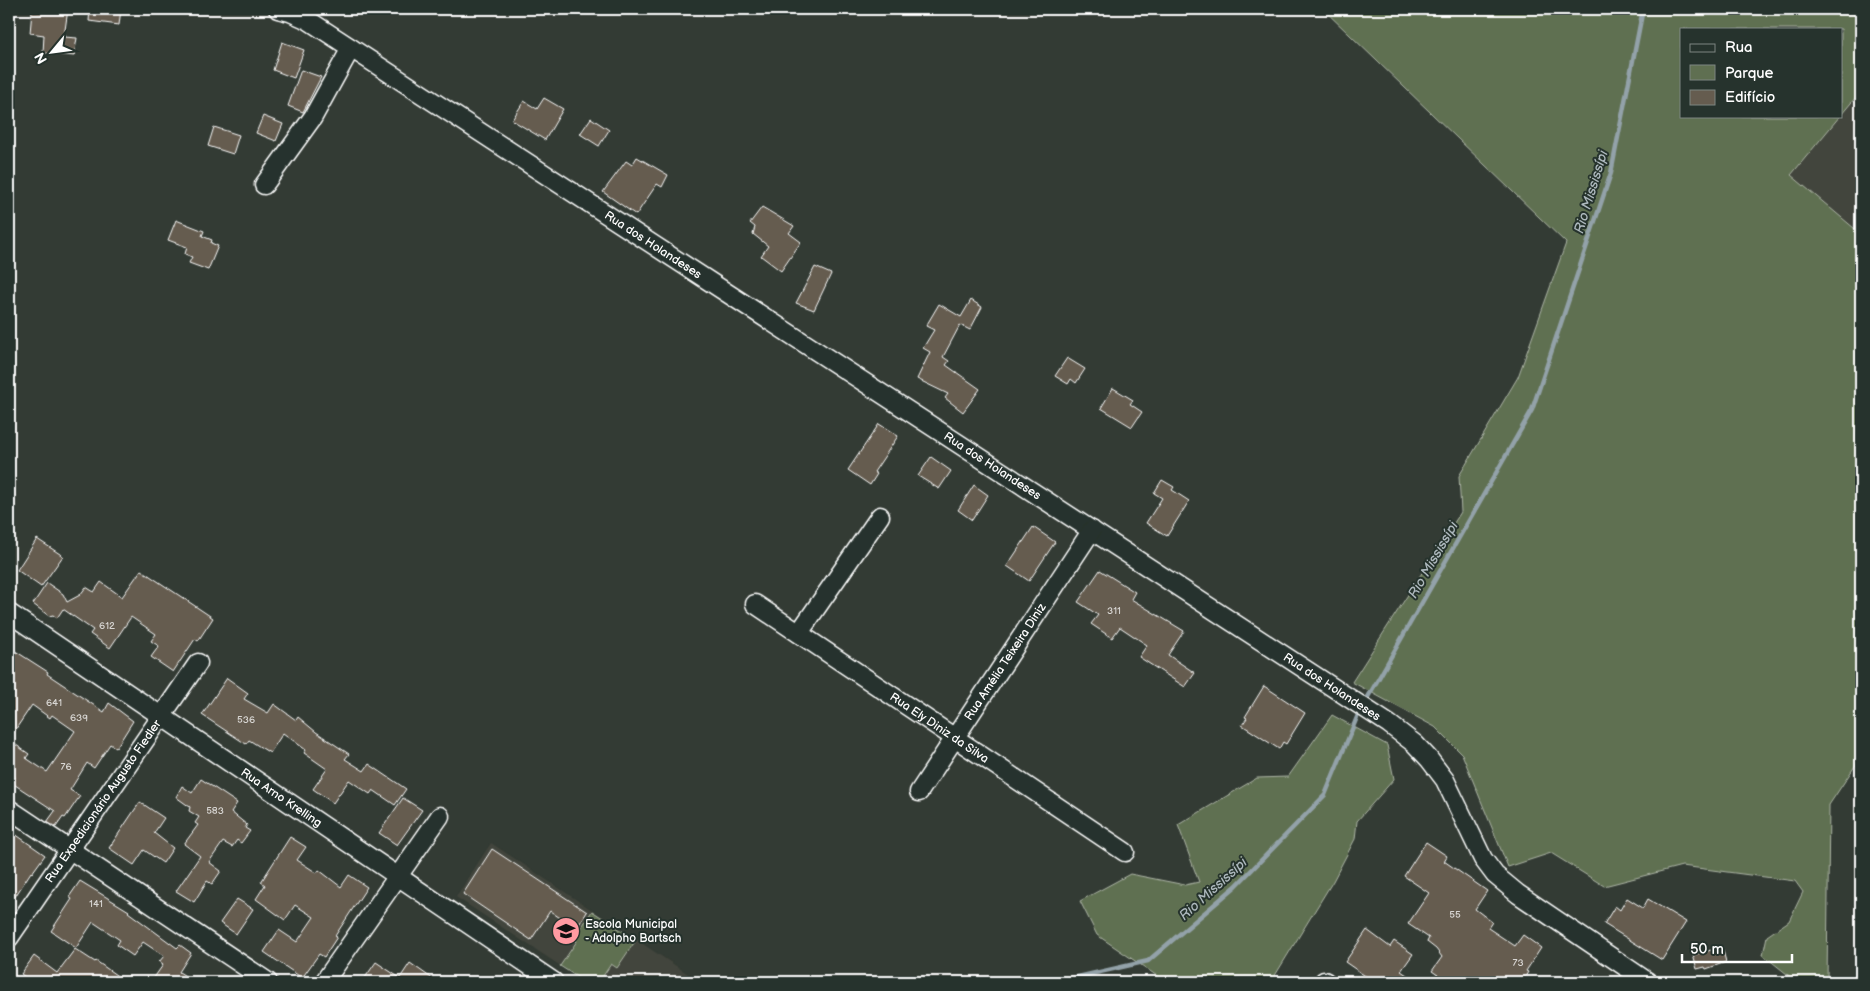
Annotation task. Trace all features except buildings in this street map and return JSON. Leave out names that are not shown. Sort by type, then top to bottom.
[{"type":"street","name":"Rua dos Holandeses","points":[[278,9],[308,20],[1371,711],[1415,744],[1445,780],[1483,859],[1495,875],[1518,894],[1648,982]]},
{"type":"street","points":[[264,185],[313,117],[351,48]]},
{"type":"street","points":[[799,633],[880,516]]},
{"type":"street","name":"Rua Amélia Teixeira Diniz","points":[[919,792],[1092,530]]},
{"type":"street","name":"Rua Ely Diniz da Silva","points":[[756,604],[1126,852]]},
{"type":"street","name":"Rua Arno Krelling","points":[[9,613],[554,982]]},
{"type":"street","name":"Rua Expedicionário Augusto Fiedler","points":[[9,938],[198,663]]},
{"type":"street","points":[[9,809],[268,982]]},
{"type":"street","points":[[324,982],[440,816]]},
{"type":"shaded area","points":[[1861,91],[1861,234],[1790,175],[1838,118],[1842,118],[1842,113]]},
{"type":"shaded area","name":"Escola Municipal - Adolpho Bartsch","points":[[491,843],[691,976],[614,982],[585,982],[456,897]]},
{"type":"green space","points":[[1323,9],[1861,9],[1861,91],[1842,114],[1842,28],[1680,28],[1680,118],[1838,118],[1791,175],[1861,234],[1861,757],[1829,805],[1827,982],[1797,982],[1763,955],[1767,936],[1789,921],[1803,892],[1795,881],[1682,866],[1604,886],[1551,853],[1508,867],[1462,754],[1435,727],[1352,682],[1461,512],[1459,476],[1518,377],[1566,243]]},
{"type":"green space","points":[[1332,715],[1387,745],[1394,779],[1357,821],[1355,839],[1333,881],[1271,982],[1166,982],[1097,935],[1080,901],[1130,874],[1185,885],[1199,882],[1178,825],[1257,778],[1288,777]]},
{"type":"green space","points":[[592,911],[636,940],[617,968],[611,964],[599,982],[585,982],[560,966],[577,941],[574,939]]},
{"type":"waterway","name":"Rio Mississípi","points":[[1364,704],[1532,410],[1611,173],[1643,9]]},
{"type":"waterway","name":"Rio Mississípi","points":[[1056,982],[1148,961],[1236,886],[1325,795],[1360,710]]},
{"type":"place","name":"Escola Municipal - Adolpho Bartsch","points":[[566,931]]}]
